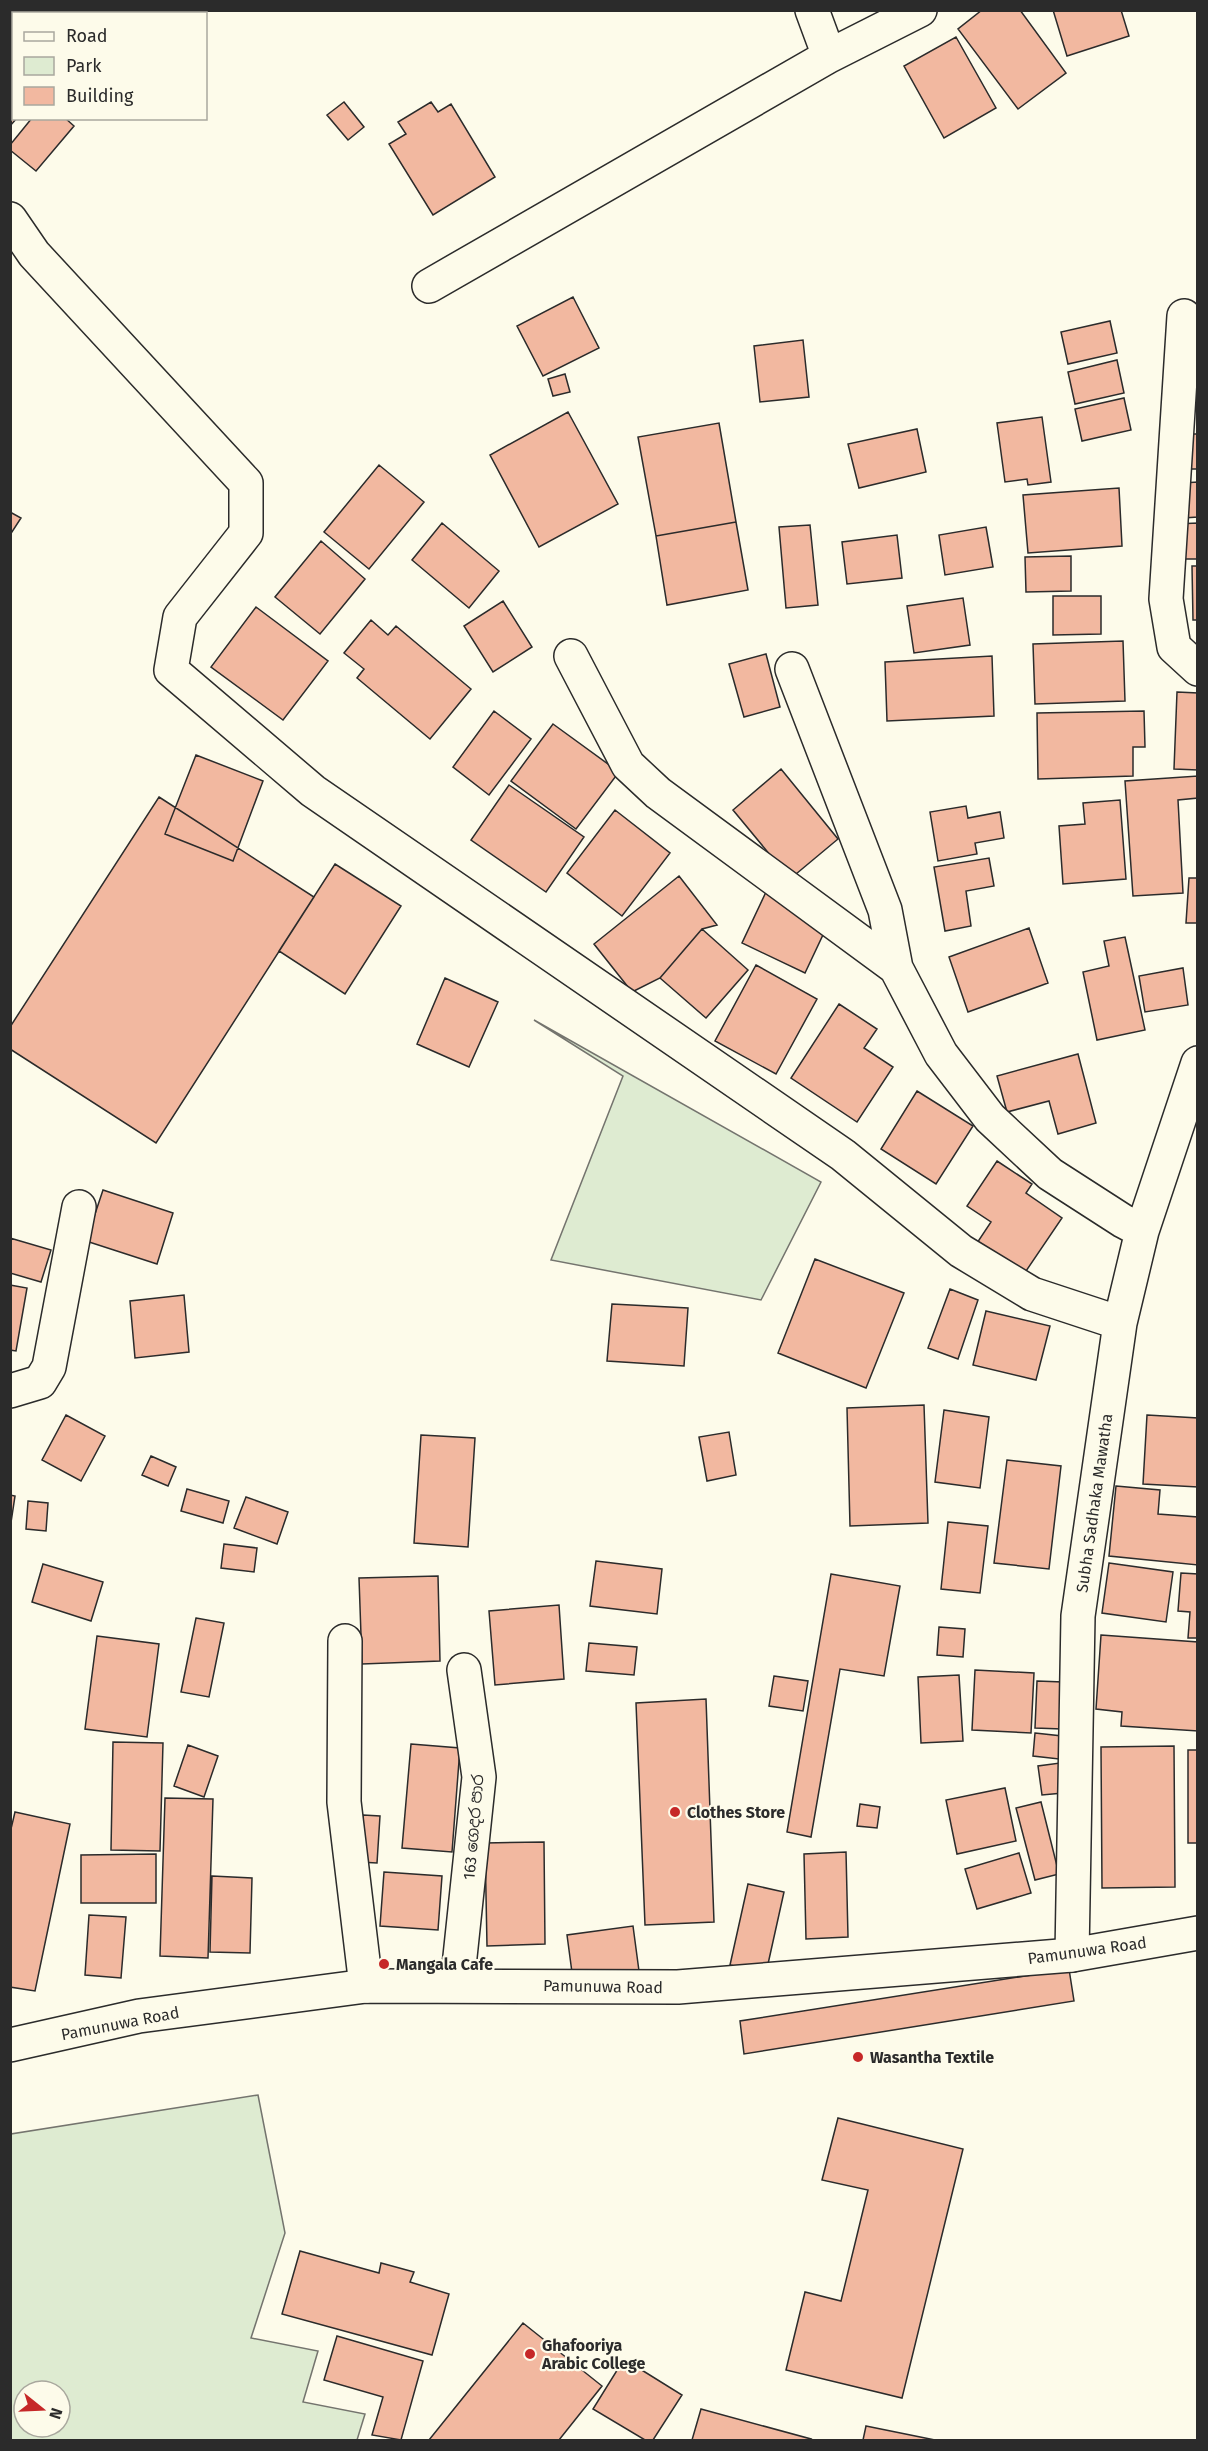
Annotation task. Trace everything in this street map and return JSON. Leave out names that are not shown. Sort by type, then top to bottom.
[{"type":"street","points":[[812,10],[829,56]]},
{"type":"street","points":[[429,286],[829,56],[920,10]]},
{"type":"street","points":[[10,219],[34,254],[246,483],[246,533],[180,617],[171,670],[313,791],[843,1155],[961,1251],[1032,1294],[1120,1323]]},
{"type":"street","points":[[1184,316],[1166,599],[1174,647],[1197,669]]},
{"type":"street","points":[[571,656],[628,765],[676,807],[896,968]]},
{"type":"street","points":[[792,669],[885,910],[896,968],[940,1054],[990,1118],[1050,1174],[1142,1231]]},
{"type":"street","name":"Subha Sadhaka Mawatha","points":[[1072,1955],[1078,1617],[1120,1323],[1142,1231],[1197,1063]]},
{"type":"street","points":[[10,1392],[40,1382],[50,1367],[79,1207]]},
{"type":"street","points":[[345,1641],[344,1802],[366,1986]]},
{"type":"street","name":"163 ගෙදර පාර","points":[[457,1984],[479,1778],[464,1670]]},
{"type":"street","name":"Pamunuwa Road","points":[[10,2045],[139,2016],[366,1986],[457,1984],[678,1987],[1072,1955],[1197,1934]]},
{"type":"green space","points":[[534,1020],[821,1182],[761,1300],[551,1260],[623,1076]]},
{"type":"green space","points":[[258,2095],[285,2233],[251,2338],[318,2351],[303,2402],[365,2414],[357,2440],[11,2440],[11,2134]]},
{"type":"building","points":[[982,10],[1020,10],[1066,73],[1018,109],[958,29]]},
{"type":"building","points":[[1053,10],[1121,10],[1129,36],[1067,56]]},
{"type":"building","points":[[956,37],[996,108],[944,138],[904,66]]},
{"type":"building","points":[[10,84],[12,86],[12,120],[15,120],[10,126]]},
{"type":"building","points":[[344,102],[364,127],[348,140],[327,115]]},
{"type":"building","points":[[431,102],[438,112],[451,104],[495,177],[433,215],[389,144],[406,134],[398,122]]},
{"type":"building","points":[[30,120],[67,120],[74,126],[36,171],[10,150],[10,145]]},
{"type":"building","points":[[573,297],[599,348],[543,376],[517,326]]},
{"type":"building","points":[[1110,321],[1117,353],[1068,364],[1061,332]]},
{"type":"building","points":[[803,340],[809,397],[760,402],[754,346]]},
{"type":"building","points":[[1117,360],[1124,393],[1075,404],[1068,372]]},
{"type":"building","points":[[565,374],[570,392],[553,396],[548,379]]},
{"type":"building","points":[[1124,398],[1131,430],[1082,441],[1075,409]]},
{"type":"building","points":[[568,412],[618,504],[539,547],[490,455]]},
{"type":"building","points":[[1042,417],[1051,482],[1028,485],[1027,479],[1005,482],[997,423]]},
{"type":"building","points":[[719,423],[736,522],[656,536],[638,437]]},
{"type":"building","points":[[917,429],[926,472],[859,488],[848,444]]},
{"type":"building","points":[[1188,434],[1198,434],[1198,469],[1188,469]]},
{"type":"building","points":[[379,465],[424,502],[369,569],[324,532]]},
{"type":"building","points":[[1198,482],[1198,517],[1183,518],[1182,483]]},
{"type":"building","points":[[1119,488],[1122,546],[1028,553],[1023,495]]},
{"type":"building","points":[[10,512],[21,518],[10,535]]},
{"type":"building","points":[[736,522],[748,590],[667,605],[656,536]]},
{"type":"building","points":[[442,523],[499,571],[469,608],[412,560]]},
{"type":"building","points":[[1198,523],[1198,559],[1176,559],[1175,524]]},
{"type":"building","points":[[810,525],[818,605],[786,608],[779,527]]},
{"type":"building","points":[[986,527],[993,567],[945,575],[939,535]]},
{"type":"building","points":[[897,535],[902,578],[847,584],[842,542]]},
{"type":"building","points":[[321,541],[365,579],[320,634],[275,597]]},
{"type":"building","points":[[1071,556],[1071,591],[1026,592],[1025,557]]},
{"type":"building","points":[[1192,566],[1198,566],[1198,620],[1193,620]]},
{"type":"building","points":[[1053,596],[1101,596],[1101,634],[1053,635]]},
{"type":"building","points":[[963,598],[970,645],[914,653],[907,606]]},
{"type":"building","points":[[503,601],[532,647],[493,672],[464,626]]},
{"type":"building","points":[[256,607],[328,661],[283,720],[211,667]]},
{"type":"building","points":[[371,620],[388,635],[396,626],[471,689],[430,739],[357,678],[364,669],[344,653]]},
{"type":"building","points":[[1123,641],[1125,701],[1035,704],[1033,644]]},
{"type":"building","points":[[766,654],[780,707],[744,717],[729,664]]},
{"type":"building","points":[[992,656],[994,716],[887,721],[885,662]]},
{"type":"building","points":[[1177,692],[1198,693],[1198,770],[1174,769]]},
{"type":"building","points":[[494,711],[531,739],[489,795],[453,767]]},
{"type":"building","points":[[1144,711],[1145,747],[1133,747],[1133,776],[1038,779],[1037,713]]},
{"type":"building","points":[[553,724],[619,772],[576,829],[511,781]]},
{"type":"building","points":[[196,755],[263,781],[233,861],[165,834]]},
{"type":"building","points":[[781,769],[838,839],[790,879],[733,810]]},
{"type":"building","points":[[1198,776],[1198,798],[1178,800],[1183,893],[1133,896],[1125,781]]},
{"type":"building","points":[[509,785],[584,837],[546,892],[471,840]]},
{"type":"building","points":[[159,797],[314,897],[156,1143],[10,1049],[10,1027]]},
{"type":"building","points":[[1120,800],[1126,879],[1063,884],[1059,826],[1085,824],[1083,803]]},
{"type":"building","points":[[966,806],[968,818],[1000,812],[1004,838],[975,843],[977,854],[938,861],[930,812]]},
{"type":"building","points":[[615,810],[670,853],[622,916],[567,873]]},
{"type":"building","points":[[989,858],[994,886],[966,891],[971,926],[945,931],[934,867]]},
{"type":"building","points":[[335,864],[401,906],[345,994],[279,951]]},
{"type":"building","points":[[679,876],[717,925],[702,929],[660,978],[632,992],[594,944]]},
{"type":"building","points":[[1189,878],[1198,878],[1198,923],[1186,923]]},
{"type":"building","points":[[766,892],[829,922],[805,973],[742,943]]},
{"type":"building","points":[[1029,928],[1048,983],[968,1012],[949,957]]},
{"type":"building","points":[[702,929],[748,970],[706,1018],[660,978]]},
{"type":"building","points":[[1125,937],[1145,1030],[1097,1040],[1083,972],[1109,966],[1104,941]]},
{"type":"building","points":[[756,965],[817,999],[776,1074],[715,1041]]},
{"type":"building","points":[[1183,968],[1188,1005],[1145,1012],[1139,976]]},
{"type":"building","points":[[445,978],[498,1002],[469,1067],[417,1044]]},
{"type":"building","points":[[839,1004],[877,1029],[864,1048],[893,1067],[857,1122],[791,1078]]},
{"type":"building","points":[[1078,1054],[1096,1123],[1058,1134],[1049,1101],[1007,1112],[997,1076]]},
{"type":"building","points":[[917,1091],[973,1126],[936,1184],[881,1149]]},
{"type":"building","points":[[997,1161],[1032,1184],[1026,1193],[1062,1218],[1024,1274],[977,1243],[991,1222],[967,1206]]},
{"type":"building","points":[[103,1190],[173,1213],[157,1264],[86,1241]]},
{"type":"building","points":[[10,1238],[51,1250],[41,1282],[10,1273]]},
{"type":"building","points":[[815,1259],[904,1293],[866,1388],[778,1353]]},
{"type":"building","points":[[10,1285],[27,1288],[16,1351],[10,1350]]},
{"type":"building","points":[[950,1289],[978,1300],[958,1359],[928,1348]]},
{"type":"building","points":[[184,1295],[189,1352],[135,1358],[130,1301]]},
{"type":"building","points":[[612,1304],[688,1308],[684,1366],[607,1361]]},
{"type":"building","points":[[986,1311],[1050,1326],[1036,1380],[973,1365]]},
{"type":"building","points":[[924,1405],[928,1523],[850,1526],[847,1408]]},
{"type":"building","points":[[944,1410],[989,1417],[980,1488],[935,1482]]},
{"type":"building","points":[[66,1415],[105,1436],[81,1481],[42,1460]]},
{"type":"building","points":[[1147,1415],[1198,1418],[1198,1487],[1143,1484]]},
{"type":"building","points":[[729,1432],[736,1475],[707,1481],[699,1437]]},
{"type":"building","points":[[421,1435],[475,1438],[468,1547],[414,1543]]},
{"type":"building","points":[[151,1456],[176,1467],[168,1486],[142,1475]]},
{"type":"building","points":[[1007,1460],[1061,1466],[1049,1569],[994,1563]]},
{"type":"building","points":[[1116,1486],[1160,1490],[1158,1514],[1198,1517],[1198,1565],[1109,1556]]},
{"type":"building","points":[[187,1489],[229,1501],[223,1523],[181,1511]]},
{"type":"building","points":[[10,1495],[15,1496],[10,1529]]},
{"type":"building","points":[[246,1497],[288,1512],[277,1544],[234,1528]]},
{"type":"building","points":[[28,1501],[48,1503],[46,1531],[26,1529]]},
{"type":"building","points":[[948,1522],[988,1526],[980,1593],[941,1589]]},
{"type":"building","points":[[224,1544],[257,1548],[254,1572],[221,1568]]},
{"type":"building","points":[[596,1561],[662,1569],[657,1614],[590,1606]]},
{"type":"building","points":[[1109,1563],[1173,1572],[1166,1622],[1102,1613]]},
{"type":"building","points":[[43,1564],[103,1582],[91,1621],[32,1602]]},
{"type":"building","points":[[1181,1573],[1198,1574],[1198,1638],[1188,1638],[1190,1612],[1178,1611]]},
{"type":"building","points":[[831,1574],[900,1586],[884,1676],[840,1669],[811,1837],[787,1832]]},
{"type":"building","points":[[438,1576],[440,1661],[362,1664],[359,1578]]},
{"type":"building","points":[[559,1605],[564,1679],[495,1685],[489,1611]]},
{"type":"building","points":[[196,1618],[224,1623],[209,1697],[181,1692]]},
{"type":"building","points":[[939,1627],[965,1629],[963,1657],[937,1655]]},
{"type":"building","points":[[1101,1635],[1198,1642],[1198,1731],[1121,1726],[1122,1712],[1096,1709]]},
{"type":"building","points":[[97,1636],[159,1644],[147,1737],[85,1729]]},
{"type":"building","points":[[589,1643],[637,1647],[634,1675],[586,1671]]},
{"type":"building","points":[[975,1670],[1034,1673],[1031,1733],[972,1730]]},
{"type":"building","points":[[959,1675],[963,1741],[921,1743],[918,1677]]},
{"type":"building","points":[[774,1676],[808,1681],[803,1711],[769,1706]]},
{"type":"building","points":[[1037,1681],[1063,1682],[1062,1729],[1035,1728]]},
{"type":"building","name":"Clothes Store","points":[[706,1699],[714,1922],[645,1925],[636,1703]]},
{"type":"building","points":[[1035,1733],[1062,1736],[1059,1759],[1033,1756]]},
{"type":"building","points":[[113,1742],[163,1743],[160,1851],[111,1850]]},
{"type":"building","points":[[411,1744],[460,1748],[452,1852],[402,1848]]},
{"type":"building","points":[[188,1745],[218,1756],[204,1797],[174,1786]]},
{"type":"building","points":[[1174,1746],[1175,1887],[1102,1888],[1101,1747]]},
{"type":"building","points":[[1188,1750],[1198,1750],[1198,1843],[1188,1843]]},
{"type":"building","points":[[1060,1763],[1063,1793],[1042,1795],[1038,1766]]},
{"type":"building","points":[[1005,1788],[1016,1841],[957,1854],[946,1800]]},
{"type":"building","points":[[165,1798],[213,1799],[208,1958],[160,1956]]},
{"type":"building","points":[[1041,1802],[1059,1874],[1035,1880],[1016,1808]]},
{"type":"building","points":[[860,1804],[880,1807],[877,1828],[857,1826]]},
{"type":"building","points":[[15,1812],[70,1824],[35,1991],[10,1987],[10,1833]]},
{"type":"building","points":[[363,1815],[380,1816],[377,1863],[359,1862]]},
{"type":"building","points":[[544,1842],[545,1944],[487,1946],[485,1843]]},
{"type":"building","points":[[846,1852],[848,1937],[806,1939],[804,1854]]},
{"type":"building","points":[[1019,1853],[1031,1893],[977,1909],[965,1869]]},
{"type":"building","points":[[156,1854],[156,1903],[81,1903],[81,1855]]},
{"type":"building","points":[[384,1872],[442,1876],[438,1930],[380,1926]]},
{"type":"building","points":[[212,1876],[252,1878],[250,1953],[210,1952]]},
{"type":"building","points":[[748,1884],[784,1892],[766,1973],[730,1965]]},
{"type":"building","points":[[89,1915],[126,1917],[121,1978],[85,1975]]},
{"type":"building","points":[[633,1926],[639,1971],[573,1980],[567,1935]]},
{"type":"building","points":[[1069,1969],[1074,2001],[744,2054],[740,2021]]},
{"type":"building","points":[[838,2118],[963,2149],[902,2398],[786,2370],[805,2292],[841,2301],[868,2190],[822,2180]]},
{"type":"building","points":[[300,2251],[379,2273],[381,2263],[414,2272],[410,2282],[449,2294],[432,2355],[282,2314]]},
{"type":"building","name":"Ghafooriya Arabic College","points":[[523,2323],[602,2386],[559,2440],[429,2440]]},
{"type":"building","points":[[337,2336],[423,2361],[401,2440],[372,2435],[383,2397],[324,2380]]},
{"type":"building","points":[[624,2359],[682,2395],[653,2440],[645,2440],[593,2409]]},
{"type":"building","points":[[701,2409],[811,2439],[692,2440]]},
{"type":"building","points":[[866,2426],[935,2440],[863,2440]]},
{"type":"place","name":"Clothes Store","points":[[675,1812]]},
{"type":"place","name":"Mangala Cafe","points":[[384,1964]]},
{"type":"place","name":"Wasantha Textile","points":[[858,2057]]},
{"type":"place","name":"Ghafooriya Arabic College","points":[[530,2354]]}]
